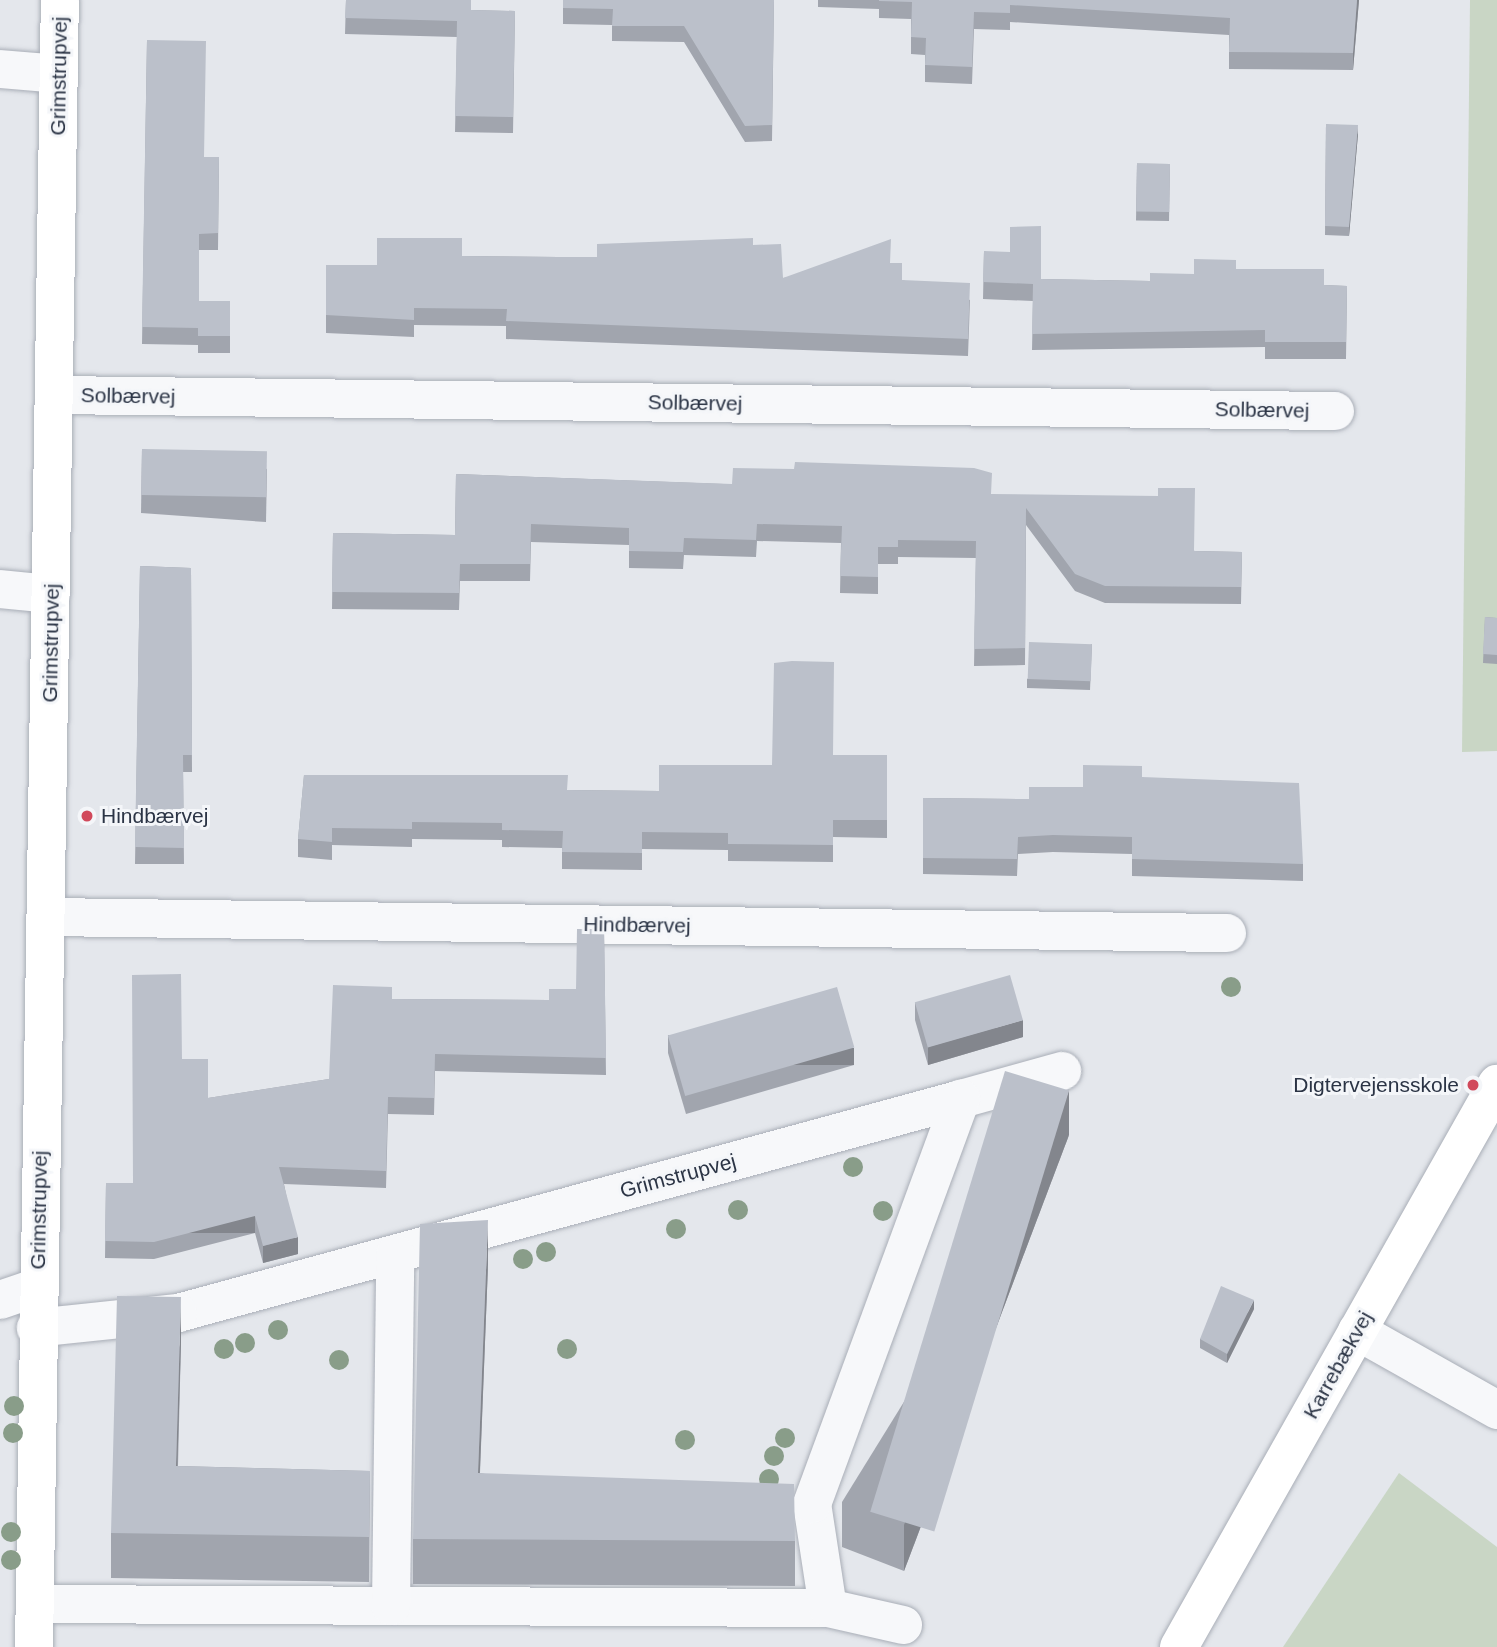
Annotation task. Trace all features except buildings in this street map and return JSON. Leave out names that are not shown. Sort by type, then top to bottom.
[{"type":"street","name":"Grimstrupvej","points":[[34,1647],[36,1328],[47,917],[60,0]]},
{"type":"street","points":[[0,69],[59,74]]},
{"type":"street","name":"Solbærvej","points":[[55,396],[1335,411]]},
{"type":"street","points":[[0,589],[51,594]]},
{"type":"street","name":"Hindbærvej","points":[[47,917],[1227,933]]},
{"type":"street","name":"Grimstrupvej","points":[[36,1328],[178,1313],[1062,1071]]},
{"type":"street","name":"Karrebækvej","points":[[1179,1647],[1497,1084]]},
{"type":"street","points":[[828,1608],[812,1504],[961,1099]]},
{"type":"street","points":[[391,1606],[395,1254]]},
{"type":"street","name":"Grimstrupvej","points":[[0,1300],[38,1287]]},
{"type":"street","points":[[1357,1331],[1497,1410]]},
{"type":"street","points":[[35,1604],[828,1608],[904,1625]]},
{"type":"green space","points":[[1470,0],[1497,0],[1497,751],[1462,752]]},
{"type":"green space","points":[[1399,1473],[1497,1547],[1497,1647],[1283,1647]]},
{"type":"place","name":"Hindbærvej","points":[[87,816]]},
{"type":"place","name":"Digtervejensskole","points":[[1473,1085]]}]
